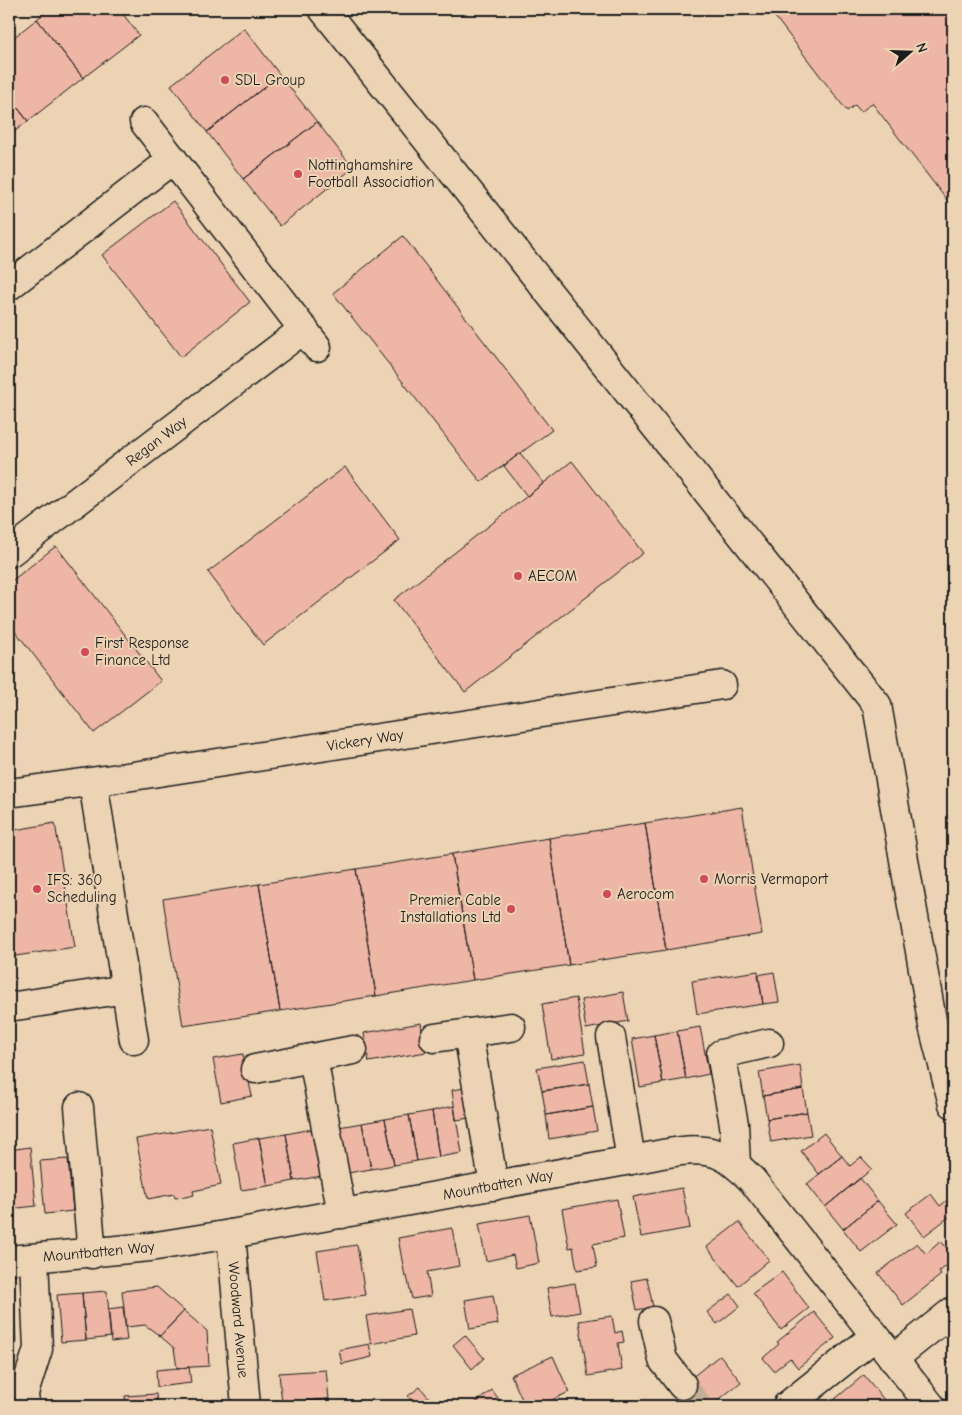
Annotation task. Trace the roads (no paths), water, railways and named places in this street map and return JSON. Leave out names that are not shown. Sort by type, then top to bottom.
[{"type":"street","points":[[323,9],[877,705],[933,1026],[953,1104]]},
{"type":"street","name":"Regan Way","points":[[9,554],[311,338],[144,122]]},
{"type":"street","points":[[9,286],[172,159]]},
{"type":"street","name":"Vickery Way","points":[[9,793],[93,782],[722,685]]},
{"type":"street","points":[[93,782],[134,1040]]},
{"type":"street","points":[[9,1007],[126,989]]},
{"type":"street","points":[[434,1038],[511,1026]]},
{"type":"street","points":[[468,1033],[494,1186]]},
{"type":"street","points":[[611,1037],[631,1160]]},
{"type":"street","points":[[736,1165],[734,1124],[721,1054],[769,1044]]},
{"type":"street","points":[[255,1069],[352,1050]]},
{"type":"street","points":[[313,1058],[342,1214]]},
{"type":"street","points":[[79,1107],[92,1254]]},
{"type":"street","name":"Mountbatten Way","points":[[21,1259],[92,1254],[150,1247],[342,1214],[631,1160],[696,1150],[708,1151],[722,1156],[736,1165],[752,1180],[931,1406]]},
{"type":"street","name":"Woodward Avenue","points":[[231,1234],[246,1406]]},
{"type":"street","points":[[21,1259],[38,1349],[24,1393],[25,1406]]},
{"type":"street","points":[[892,1359],[953,1312]]},
{"type":"street","points":[[654,1321],[663,1360],[682,1385]]},
{"type":"street","points":[[787,1406],[874,1336]]},
{"type":"tunnel","points":[[682,1385],[698,1406]]},
{"type":"place","name":"SDL Group","points":[[225,80]]},
{"type":"place","name":"Nottinghamshire Football Association","points":[[298,174]]},
{"type":"place","name":"AECOM","points":[[518,576]]},
{"type":"place","name":"First Response Finance Ltd","points":[[85,652]]},
{"type":"place","name":"Morris Vermaport","points":[[704,879]]},
{"type":"place","name":"IFS: 360 Scheduling","points":[[37,889]]},
{"type":"place","name":"Aerocom","points":[[607,894]]},
{"type":"place","name":"Premier Cable Installations Ltd","points":[[511,909]]}]
